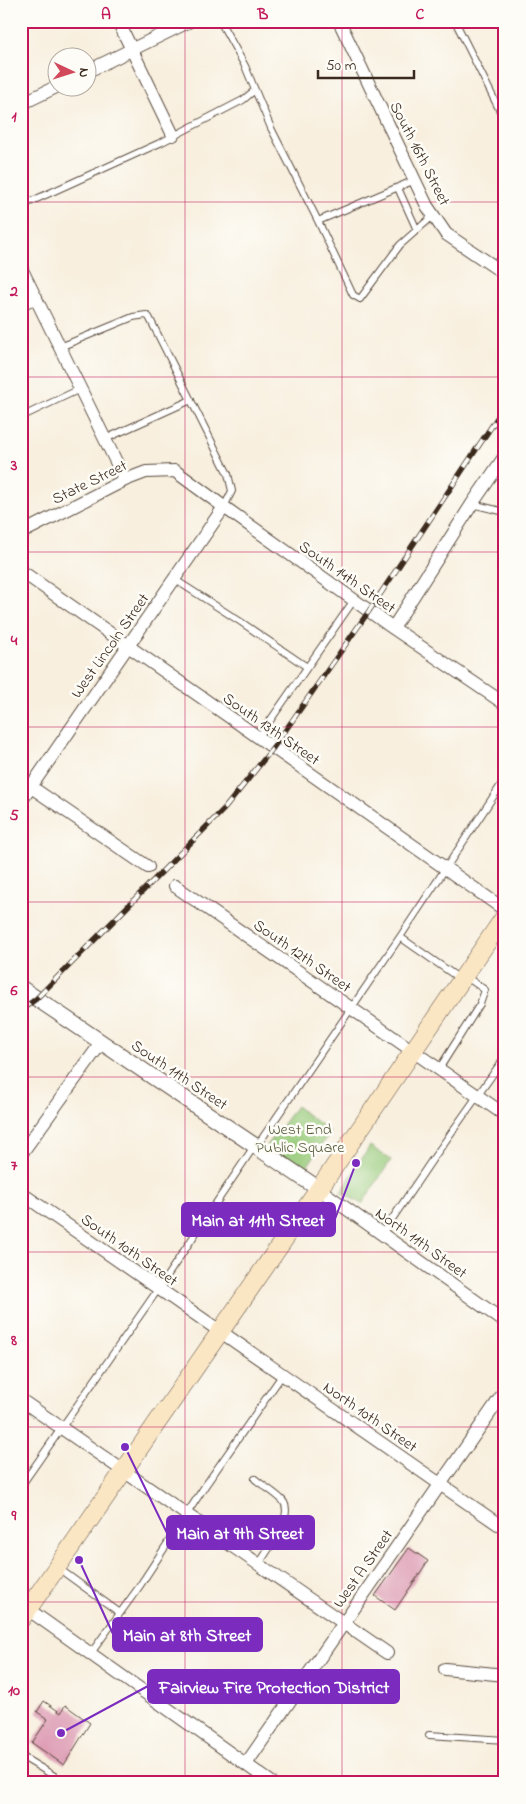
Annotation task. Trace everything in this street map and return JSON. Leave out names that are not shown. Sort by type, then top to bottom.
[{"type":"main road","points":[[24,1611],[57,1567],[221,1331],[505,916]]},
{"type":"street","points":[[118,21],[173,135]]},
{"type":"street","points":[[98,67],[190,21]]},
{"type":"street","name":"South 16th Street","points":[[339,21],[415,180],[446,234],[505,274]]},
{"type":"street","points":[[21,104],[48,91]]},
{"type":"street","points":[[21,268],[125,480]]},
{"type":"street","points":[[21,304],[36,297]]},
{"type":"street","points":[[393,628],[505,456]]},
{"type":"street","name":"South 14th Street","points":[[176,471],[393,628],[505,704]]},
{"type":"street","name":"State Street","points":[[21,533],[125,480],[146,472],[176,471]]},
{"type":"street","name":"West Lincoln Street","points":[[21,801],[26,784],[127,646],[224,507]]},
{"type":"street","name":"South 13th Street","points":[[21,571],[505,910]]},
{"type":"street","points":[[26,784],[148,867]]},
{"type":"street","name":"South 12th Street","points":[[175,886],[505,1115]]},
{"type":"street","name":"South 11th Street","points":[[21,988],[319,1189]]},
{"type":"street","points":[[21,1154],[101,1043]]},
{"type":"street","name":"North 11th Street","points":[[319,1189],[505,1322]]},
{"type":"street","name":"South 10th Street","points":[[21,1193],[221,1331]]},
{"type":"street","name":"North 10th Street","points":[[221,1331],[498,1524],[505,1524]]},
{"type":"street","name":"West A Street","points":[[246,1764],[505,1391]]},
{"type":"street","points":[[21,1400],[387,1652]]},
{"type":"street","points":[[24,1611],[91,1653],[272,1783]]},
{"type":"street","points":[[445,1669],[505,1675]]},
{"type":"lane","points":[[220,21],[245,66],[271,128],[353,295],[360,299],[400,245],[434,215]]},
{"type":"lane","points":[[455,21],[505,121]]},
{"type":"lane","points":[[21,206],[162,142],[243,100],[255,90]]},
{"type":"lane","points":[[318,221],[415,180]]},
{"type":"lane","points":[[398,188],[416,230]]},
{"type":"lane","points":[[60,347],[133,317],[146,315],[150,317],[228,474],[232,490],[224,507]]},
{"type":"lane","points":[[21,417],[80,388]]},
{"type":"lane","points":[[105,439],[192,400]]},
{"type":"lane","points":[[472,504],[505,512]]},
{"type":"lane","points":[[174,579],[307,667]]},
{"type":"lane","points":[[258,738],[354,600]]},
{"type":"lane","points":[[21,1486],[400,937],[505,779]]},
{"type":"lane","points":[[400,937],[485,990],[480,1004],[439,1069]]},
{"type":"lane","points":[[382,1234],[476,1096],[505,1057]]},
{"type":"lane","points":[[91,1653],[283,1374]]},
{"type":"lane","points":[[255,1480],[284,1502],[286,1512],[284,1522],[259,1564]]},
{"type":"lane","points":[[57,1567],[120,1613]]},
{"type":"lane","points":[[429,1735],[505,1740]]},
{"type":"lane","points":[[21,1746],[22,1756],[66,1783]]},
{"type":"green space","name":"West End Public Square","points":[[296,1106],[330,1132],[301,1176],[267,1146]]},
{"type":"green space","name":"West End Public Square","points":[[370,1146],[391,1160],[362,1204],[341,1192]]},
{"type":"building","points":[[409,1548],[428,1561],[395,1610],[375,1596]]},
{"type":"building","points":[[44,1701],[61,1713],[65,1705],[90,1723],[64,1765],[32,1743],[48,1719],[37,1712]]},
{"type":"railway","points":[[21,1010],[36,999],[225,808],[273,748],[369,611],[505,406]]},
{"type":"place","name":"Main at 11th Street","points":[[356,1163]]},
{"type":"place","name":"Main at 9th Street","points":[[125,1447]]},
{"type":"place","name":"Main at 8th Street","points":[[79,1560]]},
{"type":"place","name":"Fairview Fire Protection District","points":[[61,1733]]}]
